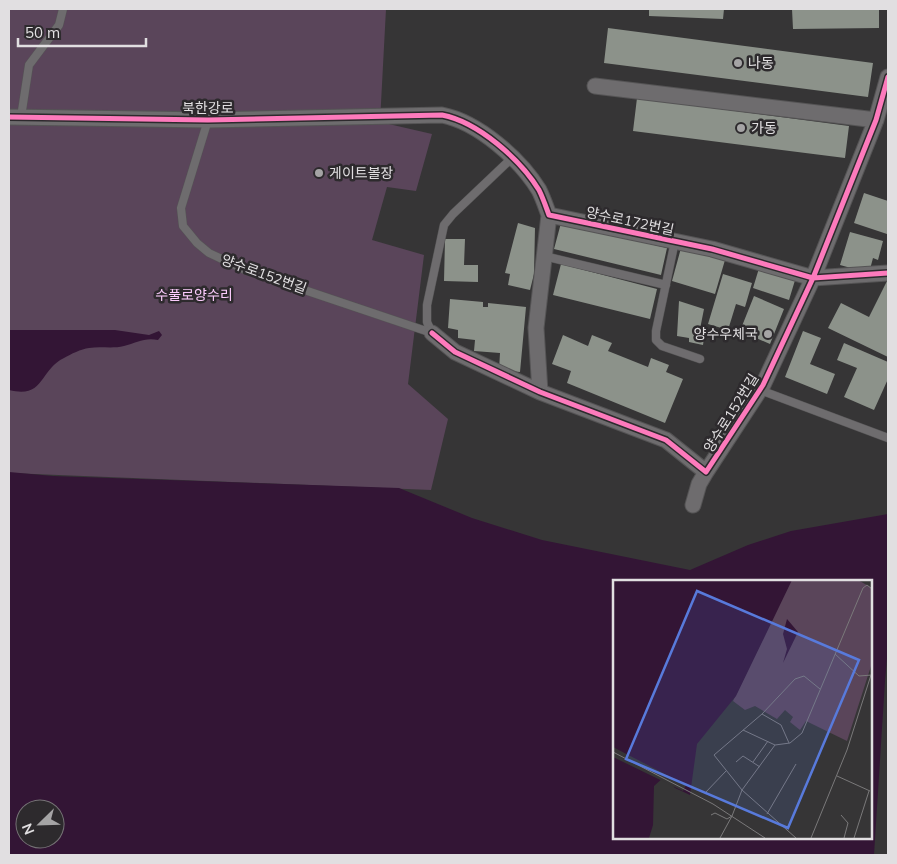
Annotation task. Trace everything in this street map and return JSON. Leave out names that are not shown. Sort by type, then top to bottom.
[{"type":"street","name":"양수로152번길","points":[[693,506],[699,484],[760,390],[813,278],[876,120],[888,77]]},
{"type":"street","points":[[595,86],[876,120]]},
{"type":"street","name":"북한강로","points":[[15,118],[208,120],[431,114],[452,117],[468,125],[512,157]]},
{"type":"street","points":[[512,157],[538,188],[549,215],[536,328],[540,392]]},
{"type":"street","name":"양수로172번길","points":[[549,215],[732,253],[813,278],[888,273]]},
{"type":"street","name":"양수로152번길","points":[[432,333],[455,352],[540,392],[666,440],[706,472]]},
{"type":"lane","points":[[15,118],[29,65],[58,25],[63,9]]},
{"type":"lane","name":"양수로152번길","points":[[208,120],[181,208],[183,226],[197,243],[209,253],[245,270],[432,333]]},
{"type":"lane","points":[[432,333],[427,322],[428,305],[444,225],[512,157]]},
{"type":"lane","name":"양수로172번길","points":[[675,241],[656,331],[657,342],[700,359]]},
{"type":"lane","points":[[544,256],[666,285]]},
{"type":"lane","name":"양수로152번길","points":[[760,390],[888,438]]},
{"type":"green space","name":"수풀로양수리","points":[[9,9],[386,9],[380,122],[432,134],[416,191],[387,187],[372,240],[424,255],[408,384],[448,419],[431,490],[9,473]]},
{"type":"shaded area","points":[[9,330],[115,330],[149,335],[159,331],[162,335],[158,340],[145,340],[120,347],[93,347],[79,351],[56,363],[36,387],[21,392],[9,390]]},
{"type":"shaded area","points":[[9,472],[53,476],[399,488],[472,518],[542,540],[690,570],[748,545],[791,531],[888,514],[888,855],[9,855]]},
{"type":"pier","points":[[888,647],[888,855],[874,855],[885,681]]},
{"type":"building","points":[[649,9],[724,9],[723,19],[649,16]]},
{"type":"building","points":[[792,9],[879,9],[879,28],[793,29]]},
{"type":"building","name":"나동","points":[[608,28],[873,63],[868,97],[604,63]]},
{"type":"building","name":"가동","points":[[637,98],[849,126],[845,158],[633,131]]},
{"type":"building","points":[[864,193],[888,201],[887,234],[854,223]]},
{"type":"building","points":[[518,223],[535,228],[534,274],[530,290],[508,285],[510,274],[505,273]]},
{"type":"building","points":[[561,223],[667,248],[661,275],[554,249]]},
{"type":"building","points":[[850,232],[883,241],[878,260],[873,258],[869,273],[840,265]]},
{"type":"building","points":[[445,239],[465,239],[464,265],[478,265],[478,282],[444,281]]},
{"type":"building","points":[[681,248],[725,260],[715,294],[672,281]]},
{"type":"building","points":[[561,264],[657,289],[650,319],[553,295]]},
{"type":"building","points":[[760,265],[796,277],[789,300],[753,288]]},
{"type":"building","points":[[723,274],[752,283],[745,307],[736,304],[728,330],[708,324]]},
{"type":"building","points":[[888,279],[888,357],[828,328],[841,303],[869,317]]},
{"type":"building","points":[[754,296],[784,309],[770,344],[740,331]]},
{"type":"building","points":[[450,299],[483,302],[483,307],[488,307],[488,303],[526,307],[520,372],[499,370],[500,353],[474,351],[475,340],[458,338],[458,330],[448,328]]},
{"type":"building","points":[[679,301],[704,309],[700,329],[705,330],[703,345],[689,342],[689,338],[677,336]]},
{"type":"building","points":[[803,331],[821,338],[810,364],[835,374],[827,394],[785,377]]},
{"type":"building","points":[[563,335],[588,346],[592,335],[612,343],[608,351],[648,367],[651,358],[669,365],[666,372],[683,379],[665,423],[567,383],[571,371],[552,364]]},
{"type":"building","points":[[844,343],[888,362],[888,379],[874,410],[844,397],[857,368],[837,360]]},
{"type":"cycle path","points":[[432,333],[455,352],[540,392],[666,440],[706,472],[763,385],[813,278],[876,120],[888,77]]},
{"type":"cycle path","points":[[9,117],[208,120],[442,115],[470,125],[509,154],[521,166],[539,190],[549,215],[712,249],[813,278],[888,273]]},
{"type":"place","name":"나동","points":[[738,63]]},
{"type":"place","name":"가동","points":[[741,128]]},
{"type":"place","name":"게이트볼장","points":[[319,173]]},
{"type":"place","name":"양수우체국","points":[[768,334]]}]
